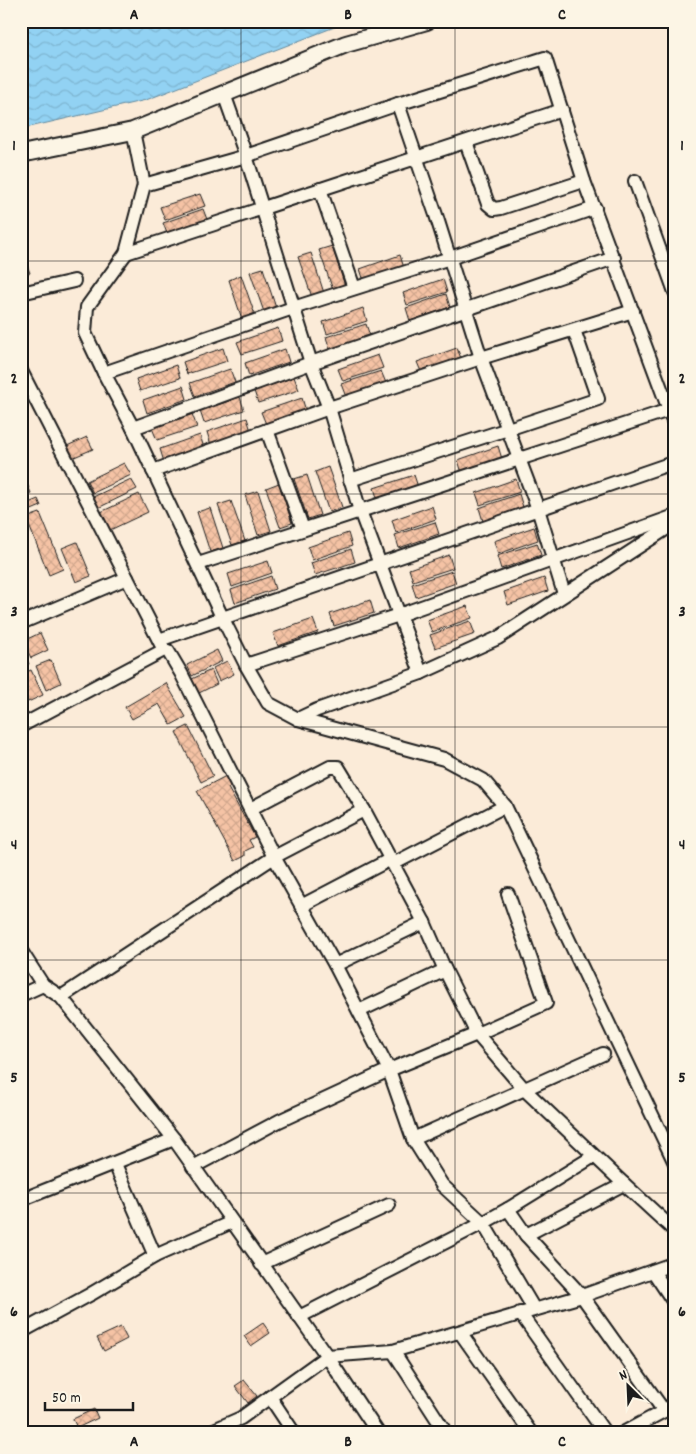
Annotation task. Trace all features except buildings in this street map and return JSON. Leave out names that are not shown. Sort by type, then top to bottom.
[{"type":"street","points":[[21,154],[133,131],[346,44],[427,21]]},
{"type":"street","points":[[144,184],[246,156],[398,104],[545,58],[584,181],[672,409],[675,426]]},
{"type":"street","points":[[224,94],[246,156],[311,363],[329,408],[360,511],[421,673]]},
{"type":"street","points":[[398,104],[450,258],[465,309],[538,509],[564,594]]},
{"type":"street","points":[[126,253],[562,110]]},
{"type":"street","points":[[133,131],[144,184],[126,253],[87,307],[85,333],[133,428],[246,665],[268,704],[298,719],[444,758],[482,780],[506,806],[675,1164]]},
{"type":"street","points":[[466,142],[488,204],[494,209],[584,181]]},
{"type":"street","points":[[634,181],[675,292]]},
{"type":"street","points":[[320,189],[354,288]]},
{"type":"street","points":[[104,373],[595,208]]},
{"type":"street","points":[[133,428],[311,363],[614,258]]},
{"type":"street","points":[[21,293],[74,281]]},
{"type":"street","points":[[153,472],[329,408],[633,311]]},
{"type":"street","points":[[350,480],[508,430],[598,399],[574,330]]},
{"type":"street","points":[[21,371],[161,645],[168,651],[182,673],[274,857],[360,1011],[389,1070],[413,1139],[442,1185],[482,1223],[534,1309]]},
{"type":"street","points":[[198,564],[672,409]]},
{"type":"street","points":[[267,430],[304,529]]},
{"type":"street","points":[[21,726],[161,645],[222,618],[675,462]]},
{"type":"street","points":[[246,665],[399,615],[675,516]]},
{"type":"street","points":[[298,719],[317,710],[421,673],[498,638],[675,523]]},
{"type":"street","points":[[21,623],[127,578]]},
{"type":"street","points":[[250,809],[330,767],[338,767],[364,810],[424,922],[445,970],[477,1034],[524,1089],[675,1231]]},
{"type":"street","points":[[301,906],[506,806]]},
{"type":"street","points":[[61,997],[274,857],[364,810]]},
{"type":"street","points":[[194,1167],[279,1121],[389,1070],[546,1003],[508,894]]},
{"type":"street","points":[[335,965],[424,922]]},
{"type":"street","points":[[21,951],[43,985],[61,997],[174,1139],[327,1356],[378,1433]]},
{"type":"street","points":[[360,1011],[445,970]]},
{"type":"street","points":[[21,995],[43,985]]},
{"type":"street","points":[[413,1139],[603,1054]]},
{"type":"street","points":[[21,1200],[174,1139]]},
{"type":"street","points":[[299,1317],[508,1209],[594,1156]]},
{"type":"street","points":[[115,1164],[156,1256]]},
{"type":"street","points":[[526,1235],[624,1184]]},
{"type":"street","points":[[261,1264],[389,1205]]},
{"type":"street","points":[[508,1209],[526,1235],[582,1296],[664,1412]]},
{"type":"street","points":[[21,1332],[156,1256],[232,1222]]},
{"type":"street","points":[[207,1433],[241,1418],[327,1356],[393,1351],[582,1296],[675,1263]]},
{"type":"street","points":[[653,1271],[675,1304]]},
{"type":"street","points":[[520,1313],[605,1433]]},
{"type":"street","points":[[460,1332],[531,1433]]},
{"type":"street","points":[[393,1351],[446,1433]]},
{"type":"street","points":[[270,1397],[294,1433]]},
{"type":"street","points":[[622,1433],[664,1412],[675,1403]]},
{"type":"water","points":[[21,21],[350,21],[146,100],[21,129]]}]
